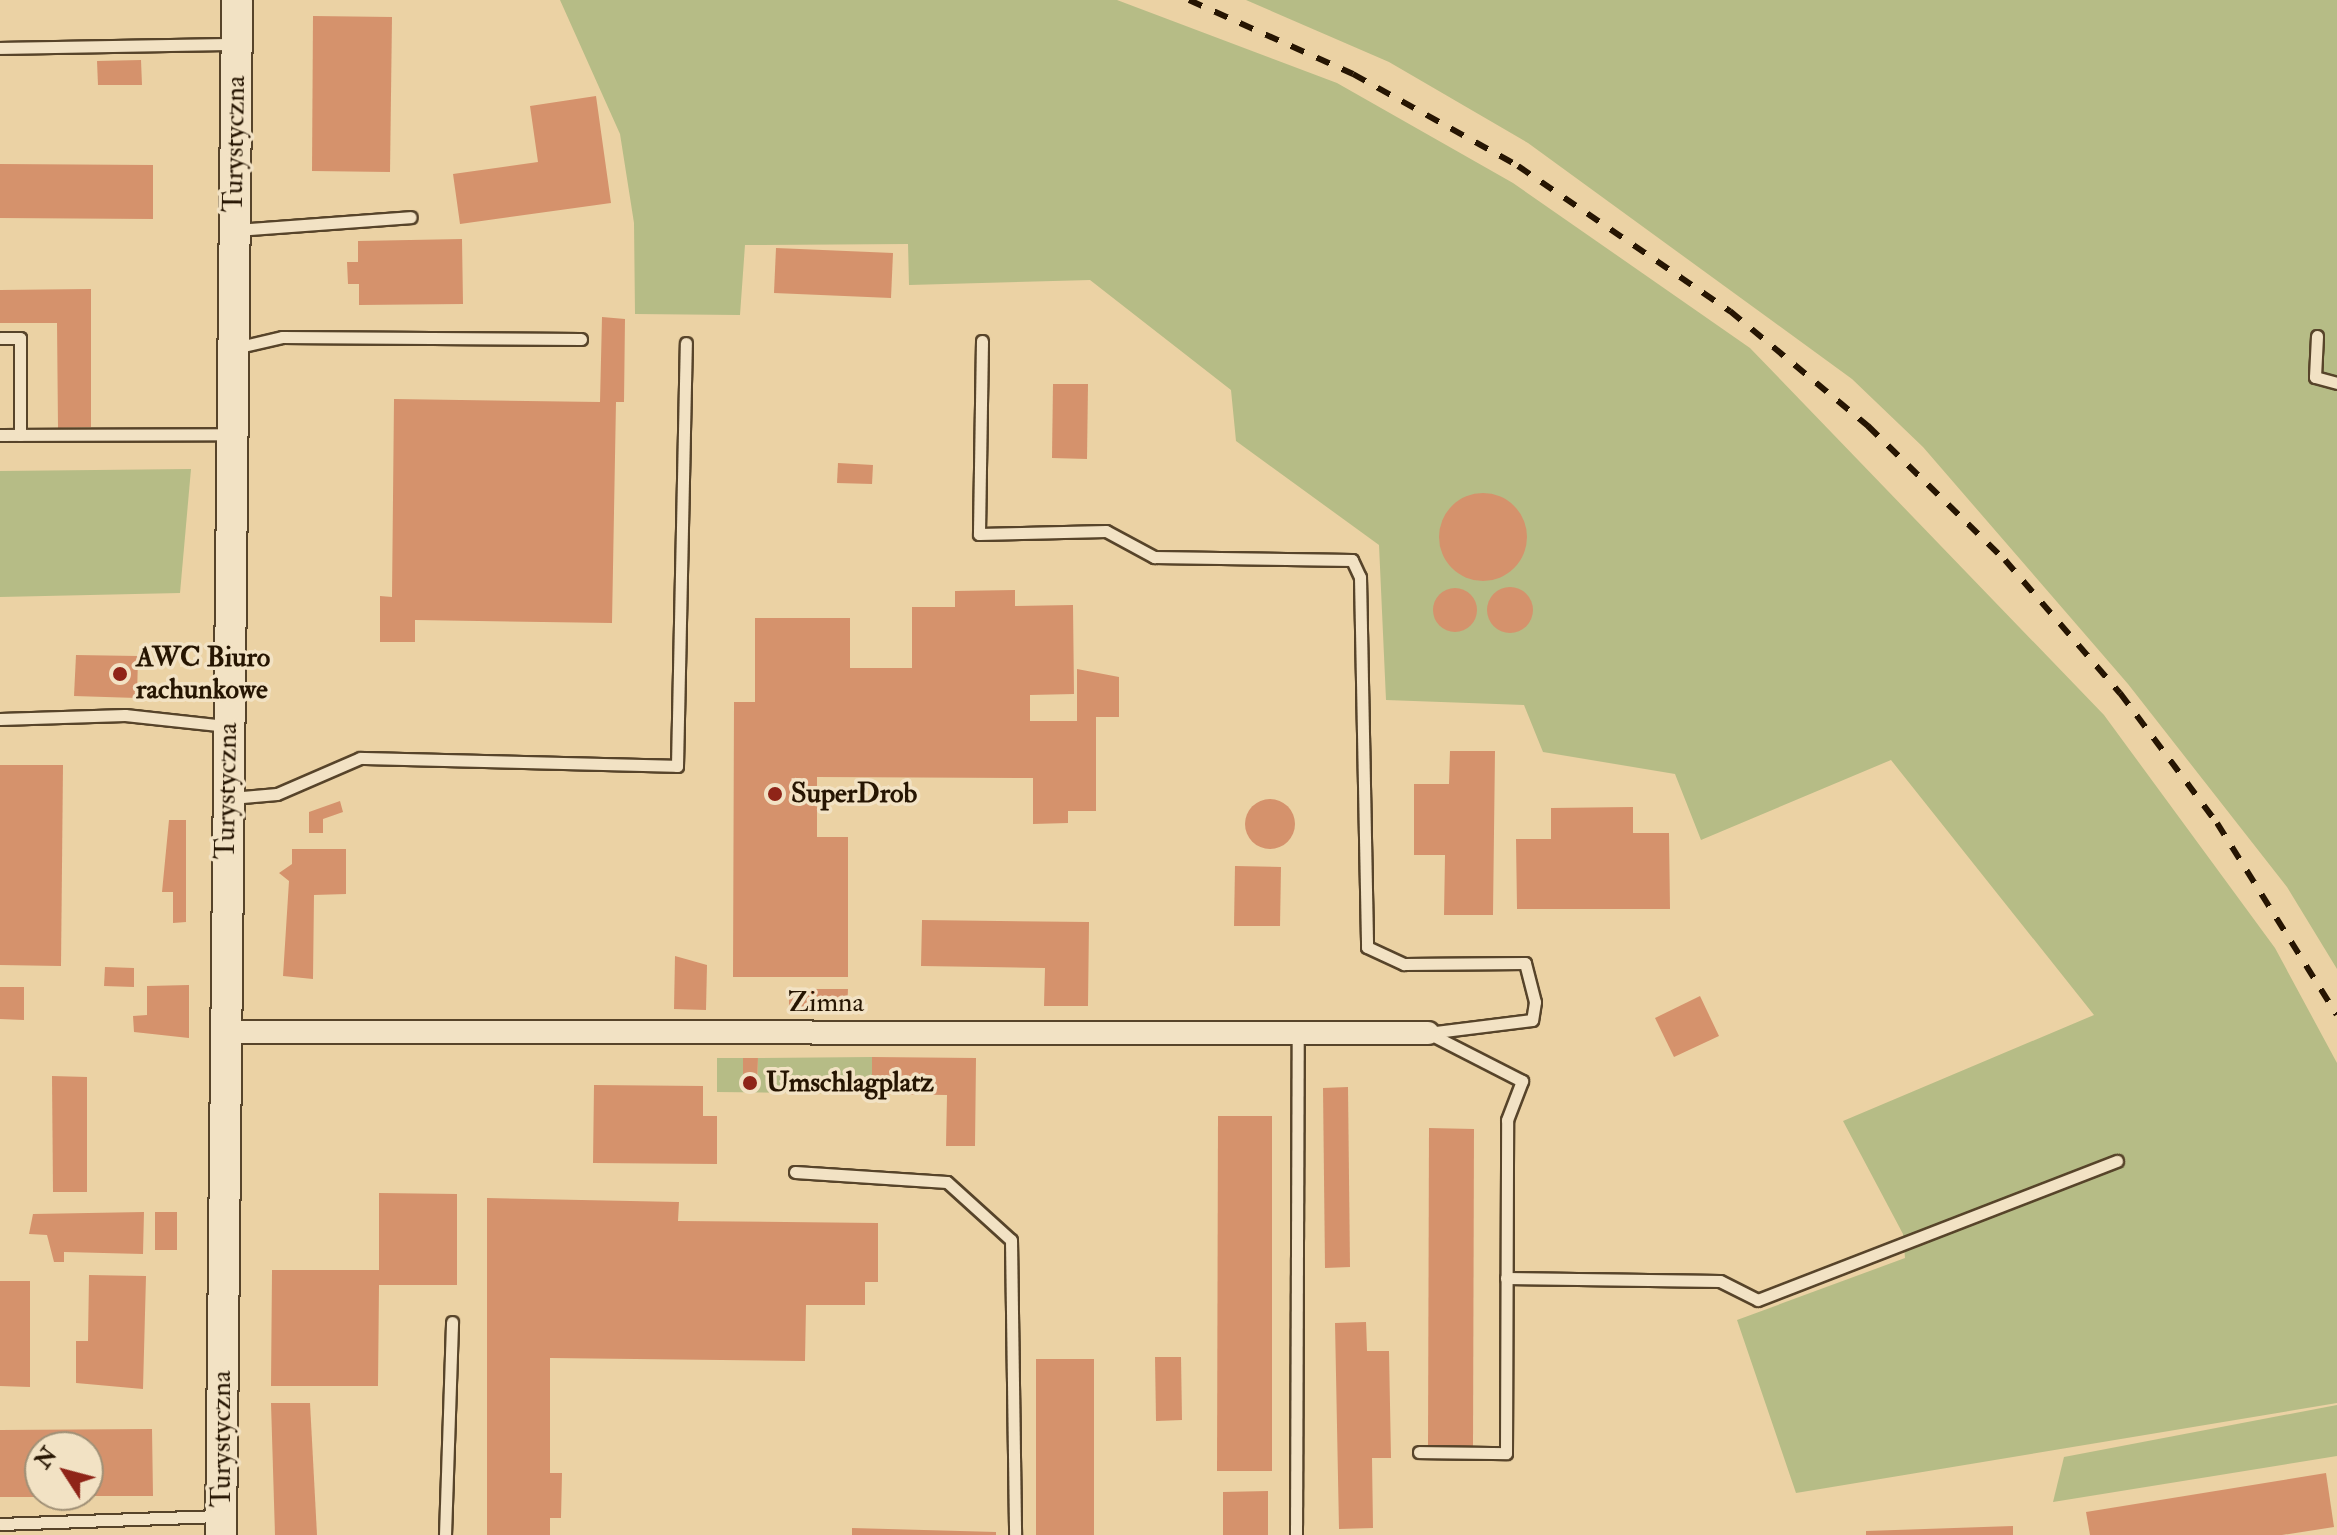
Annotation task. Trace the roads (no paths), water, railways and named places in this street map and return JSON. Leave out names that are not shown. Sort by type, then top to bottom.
[{"type":"main road","name":"Turystyczna","points":[[222,1525],[224,1032],[237,0]]},
{"type":"street","name":"Zimna","points":[[224,1032],[1428,1033]]},
{"type":"lane","points":[[0,48],[237,44]]},
{"type":"lane","points":[[234,230],[411,217]]},
{"type":"lane","points":[[2317,336],[2315,377],[2337,383]]},
{"type":"lane","points":[[232,348],[282,337],[581,339]]},
{"type":"lane","points":[[0,338],[20,338],[20,435]]},
{"type":"lane","points":[[982,341],[979,534],[1106,531],[1154,557],[1352,560],[1360,577],[1367,947],[1404,964],[1525,963],[1535,1002],[1532,1020],[1428,1033]]},
{"type":"lane","points":[[227,798],[277,794],[360,758],[677,766],[686,343]]},
{"type":"lane","points":[[0,435],[231,434]]},
{"type":"lane","points":[[0,719],[125,715],[228,726]]},
{"type":"lane","points":[[1419,1452],[1506,1453],[1507,1120],[1522,1081],[1428,1033]]},
{"type":"lane","points":[[1296,1535],[1298,1041]]},
{"type":"lane","points":[[1506,1278],[1720,1281],[1758,1300],[2117,1161]]},
{"type":"lane","points":[[795,1172],[947,1182],[1011,1240],[1015,1535]]},
{"type":"lane","points":[[445,1535],[452,1322]]},
{"type":"lane","points":[[0,1524],[222,1525]]},
{"type":"railway","points":[[1189,0],[1353,74],[1518,166],[1730,311],[1868,426],[2005,560],[2120,693],[2217,823],[2337,1015]]},
{"type":"place","name":"AWC Biuro rachunkowe","points":[[120,674]]},
{"type":"place","name":"SuperDrob","points":[[775,794]]},
{"type":"place","name":"Umschlagplatz","points":[[750,1083]]}]
